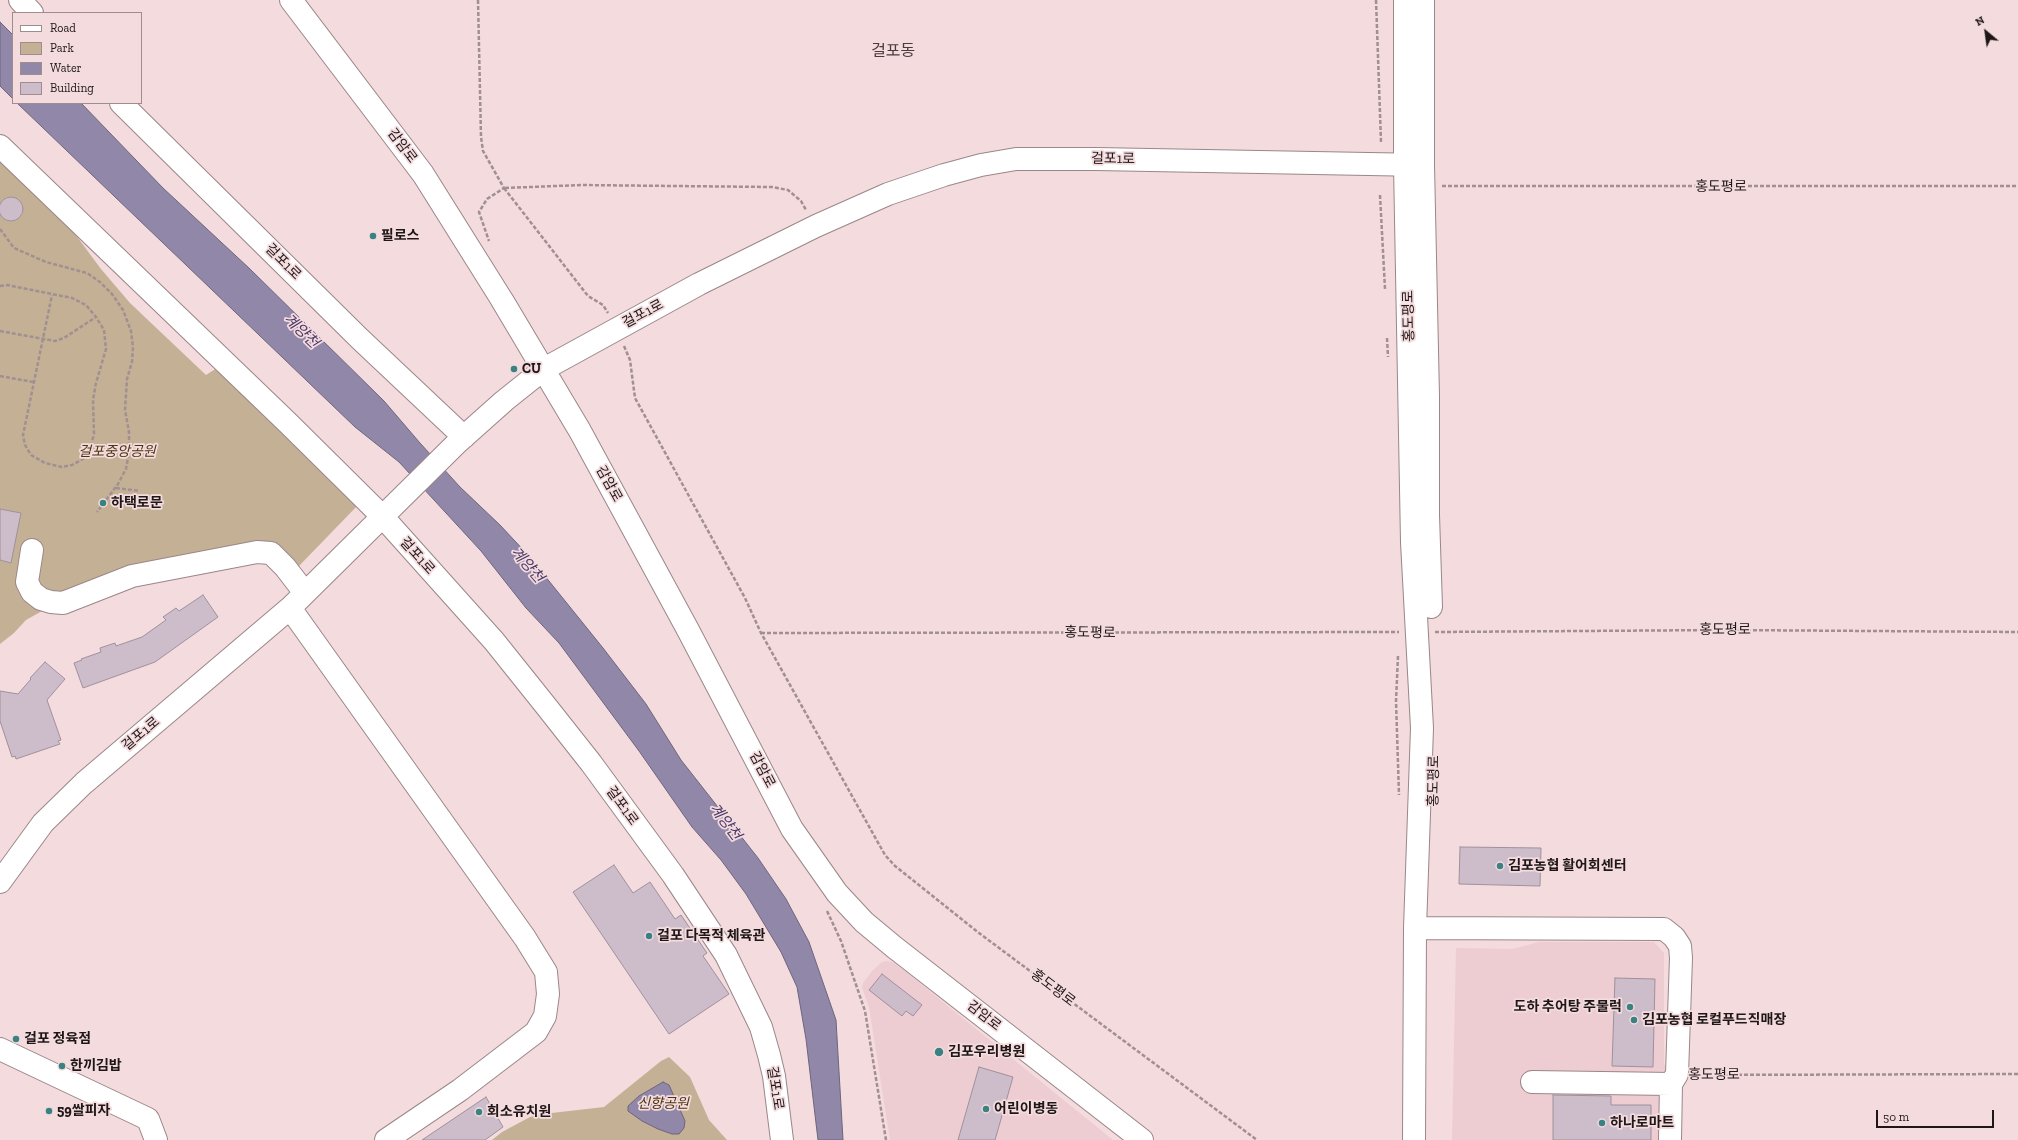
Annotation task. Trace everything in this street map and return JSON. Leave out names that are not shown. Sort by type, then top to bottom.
[{"type":"street","points":[[20,0],[31,12]]},
{"type":"street","name":"감암로","points":[[291,0],[423,174],[544,368],[580,431],[688,630],[792,829],[837,893],[864,922],[1142,1140]]},
{"type":"street","name":"홍도평로","points":[[1405,0],[1417,172],[1428,396],[1428,515],[1409,632],[1435,725],[1422,928],[1414,1140]]},
{"type":"street","name":"홍도평로","points":[[1417,172],[1423,0]]},
{"type":"street","name":"걸포1로","points":[[123,104],[461,440]]},
{"type":"street","points":[[0,146],[288,423],[386,513]]},
{"type":"street","name":"걸포1로","points":[[0,882],[43,824],[84,783],[290,608],[461,440],[544,368],[699,284],[816,226],[888,194],[944,175],[981,165],[1016,159],[1096,159],[1417,172]]},
{"type":"street","name":"걸포1로","points":[[386,513],[494,641],[591,763],[673,876],[726,955],[745,991],[765,1041],[774,1076],[782,1140]]},
{"type":"street","points":[[32,550],[27,570],[27,582],[32,592],[41,599],[51,602],[63,603],[132,576],[257,552],[271,553],[285,567],[305,593]]},
{"type":"street","points":[[290,608],[525,938],[546,972],[548,994],[545,1016],[536,1032],[472,1081],[386,1140]]},
{"type":"street","name":"홍도평로","points":[[1422,928],[1664,929],[1674,937],[1680,946],[1681,958],[1674,1079]]},
{"type":"street","name":"홍도평로","points":[[1422,928],[1427,1140]]},
{"type":"street","points":[[0,1050],[148,1119],[156,1140]]},
{"type":"street","points":[[1532,1082],[1674,1079],[1670,1140]]},
{"type":"path","points":[[478,0],[481,137],[483,151],[504,188]]},
{"type":"path","points":[[1376,0],[1381,142]]},
{"type":"path","name":"홍도평로","points":[[1417,172],[2018,186]]},
{"type":"path","points":[[490,244],[479,212],[487,199],[504,188],[581,185],[772,187],[788,190],[801,201],[816,226]]},
{"type":"path","name":"홍도평로","points":[[504,188],[588,296],[603,305],[617,328],[630,360],[635,398],[741,591],[761,633],[885,855],[895,866],[979,933],[1257,1140]]},
{"type":"path","points":[[1380,194],[1385,288]]},
{"type":"path","points":[[0,230],[14,248],[46,262],[88,273],[100,282],[112,294],[123,310],[131,331],[133,347],[132,362],[127,379],[125,410],[129,432],[129,452],[126,469],[116,488],[97,512]]},
{"type":"path","points":[[0,286],[72,298],[86,305],[104,330],[106,349],[96,382],[93,400],[94,434],[90,449],[82,459],[72,465],[62,467],[45,463],[31,455],[25,445],[23,430],[52,295]]},
{"type":"path","points":[[0,331],[54,341],[64,338],[96,317]]},
{"type":"path","points":[[1387,338],[1388,362]]},
{"type":"path","points":[[0,376],[33,382]]},
{"type":"path","points":[[116,488],[139,491]]},
{"type":"path","name":"홍도평로","points":[[761,633],[1726,630],[2018,632]]},
{"type":"path","points":[[1398,655],[1396,701],[1400,800]]},
{"type":"path","points":[[825,906],[841,941],[865,1011],[886,1140]]},
{"type":"path","name":"홍도평로","points":[[1674,1079],[2018,1074]]},
{"type":"shaded area","points":[[1539,942],[1654,942],[1664,953],[1664,1064],[1679,1092],[1679,1140],[1452,1140],[1456,948],[1512,949]]},
{"type":"shaded area","name":"김포우리병원","points":[[882,962],[892,962],[906,972],[1113,1140],[890,1140],[869,1007],[862,988],[863,983],[872,971]]},
{"type":"green space","name":"걸포중앙공원","points":[[0,156],[55,207],[101,269],[130,303],[206,375],[220,366],[359,504],[299,566],[280,552],[74,593],[26,620],[14,633],[0,644]]},
{"type":"green space","name":"신향공원","points":[[669,1057],[690,1077],[709,1120],[727,1140],[492,1140],[502,1132],[530,1117],[543,1114],[604,1107],[661,1061]]},
{"type":"water","points":[[0,22],[12,34],[12,98],[0,86]]},
{"type":"water","name":"계양천","points":[[18,104],[82,104],[163,188],[250,269],[384,401],[460,487],[500,525],[528,555],[603,648],[646,704],[681,760],[758,858],[786,899],[809,942],[836,1020],[843,1140],[818,1140],[806,1039],[797,987],[781,952],[746,894],[721,860],[692,827],[639,751],[559,643],[526,608],[481,551],[399,462],[355,427]]},
{"type":"water","points":[[663,1082],[669,1085],[685,1121],[684,1128],[679,1134],[672,1134],[658,1129],[642,1121],[628,1111],[628,1106],[639,1096]]},
{"type":"building","points":[[11,197],[16,198],[22,204],[22,214],[16,220],[11,221],[6,220],[0,214],[-1,209],[0,204],[6,198]]},
{"type":"building","points":[[0,509],[21,513],[11,563],[0,560]]},
{"type":"building","points":[[203,595],[218,617],[155,662],[83,688],[74,663],[101,652],[100,648],[115,643],[116,646],[142,637],[166,620],[163,617],[176,608],[179,611]]},
{"type":"building","points":[[45,662],[65,679],[47,700],[61,740],[58,741],[60,744],[16,759],[15,756],[12,757],[0,721],[0,691],[18,694]]},
{"type":"building","name":"김포농협 활어회센터","points":[[1460,847],[1541,848],[1540,886],[1459,884]]},
{"type":"building","name":"걸포 다목적 체육관","points":[[614,865],[633,893],[650,882],[675,919],[681,915],[707,953],[703,956],[729,994],[669,1034],[573,892]]},
{"type":"building","points":[[882,974],[922,1005],[913,1016],[906,1011],[902,1016],[869,990]]},
{"type":"building","name":"김포농협 로컬푸드직매장","points":[[1615,978],[1655,979],[1653,1067],[1612,1066]]},
{"type":"building","name":"어린이병동","points":[[979,1067],[1013,1077],[995,1140],[958,1140]]},
{"type":"building","name":"하나로마트","points":[[1553,1095],[1611,1096],[1611,1105],[1651,1105],[1651,1140],[1553,1140]]},
{"type":"building","name":"회소유치원","points":[[486,1097],[503,1127],[485,1140],[422,1140]]},
{"type":"place","name":"필로스","points":[[373,236]]},
{"type":"place","name":"CU","points":[[514,369]]},
{"type":"place","name":"하택로문","points":[[103,503]]},
{"type":"place","name":"김포농협 활어회센터","points":[[1500,866]]},
{"type":"place","name":"걸포 다목적 체육관","points":[[649,936]]},
{"type":"place","name":"도하 추어탕 주물럭","points":[[1630,1007]]},
{"type":"place","name":"김포농협 로컬푸드직매장","points":[[1634,1020]]},
{"type":"place","name":"걸포 정육점","points":[[16,1039]]},
{"type":"place","name":"김포우리병원","points":[[939,1052]]},
{"type":"place","name":"한끼김밥","points":[[62,1066]]},
{"type":"place","name":"어린이병동","points":[[986,1109]]},
{"type":"place","name":"59쌀피자","points":[[49,1111]]},
{"type":"place","name":"회소유치원","points":[[479,1112]]},
{"type":"place","name":"하나로마트","points":[[1602,1123]]},
{"type":"district","name":"걸포동","points":[[893,51]]}]
